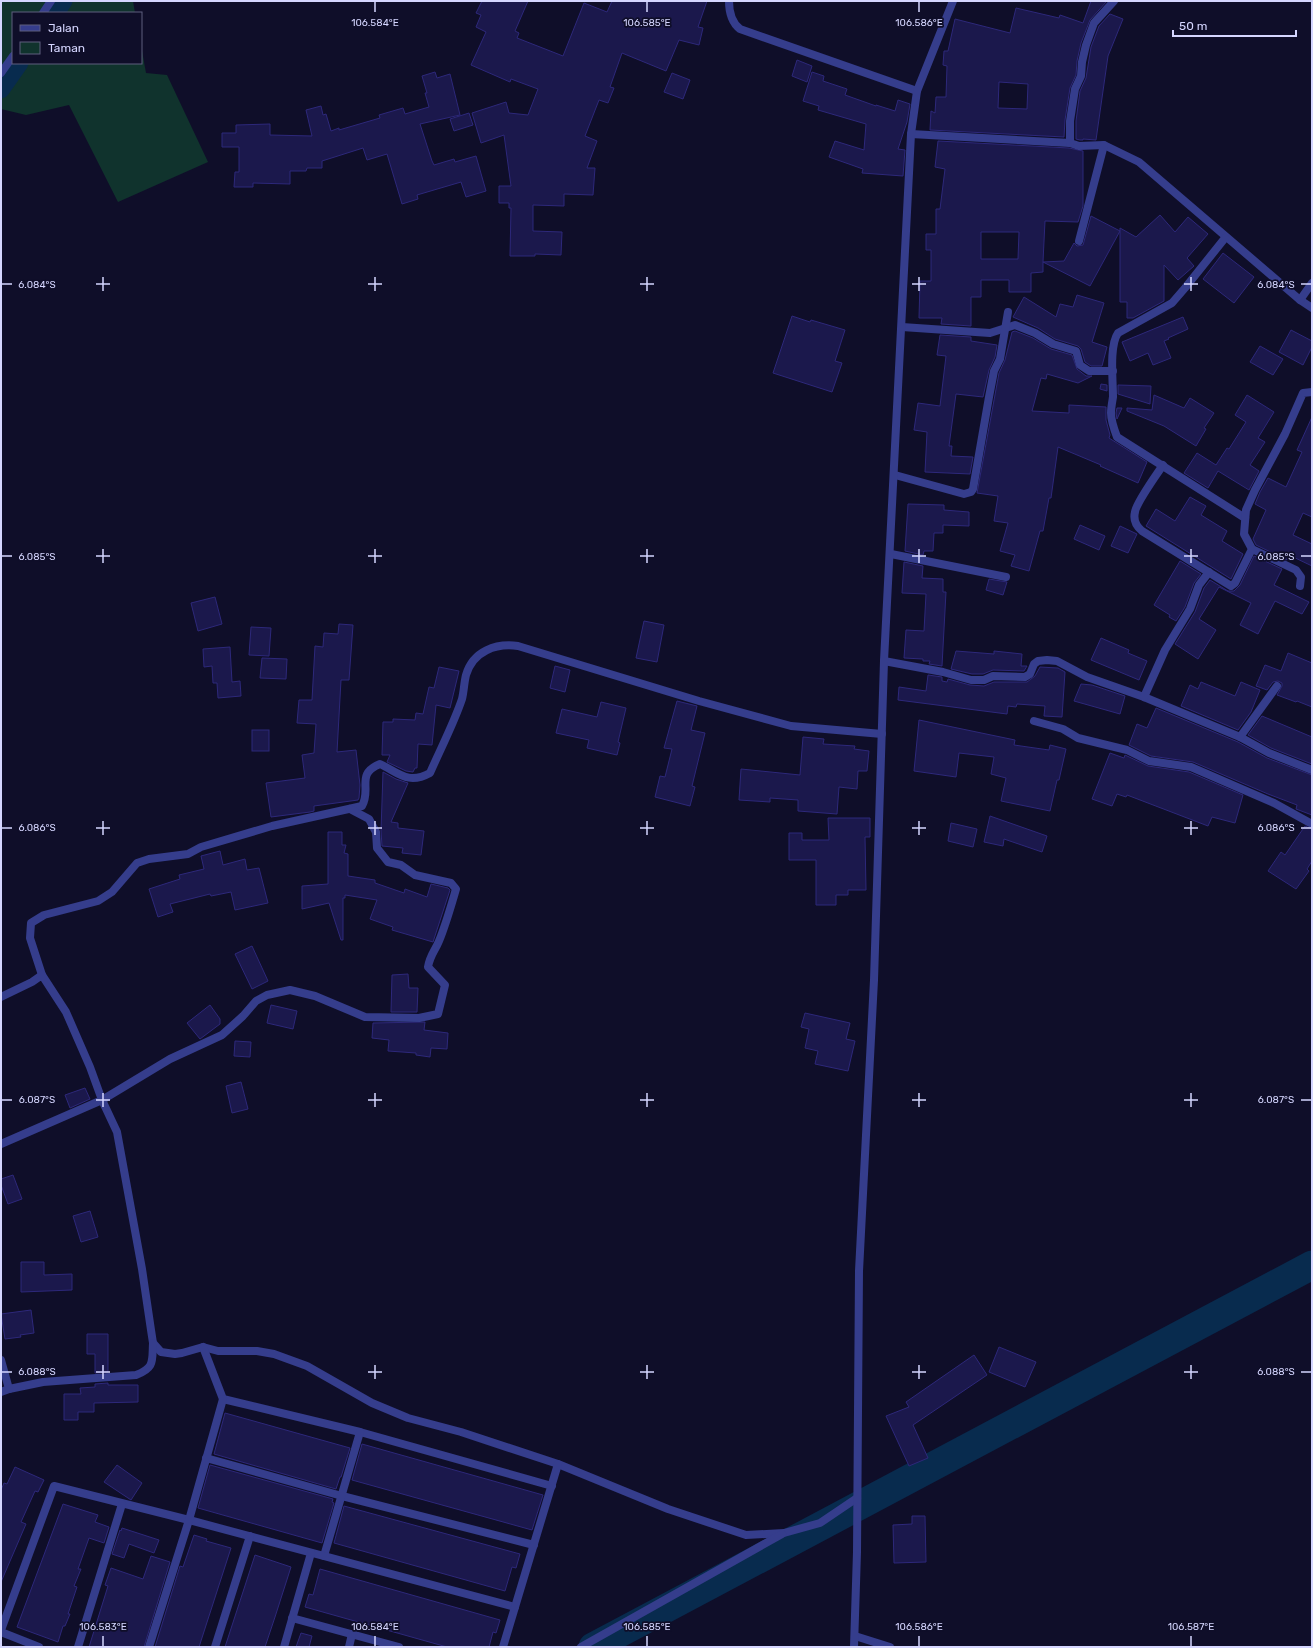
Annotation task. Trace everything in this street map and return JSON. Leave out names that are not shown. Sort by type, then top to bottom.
[{"type":"street","points":[[44,12],[51,1]]},
{"type":"street","points":[[729,1],[729,9],[732,19],[735,25],[740,29],[917,91]]},
{"type":"street","points":[[854,1647],[857,1552],[859,1271],[874,980],[884,661],[895,476],[911,134],[917,91],[953,1]]},
{"type":"street","points":[[1070,143],[1070,121],[1075,89],[1081,76],[1082,62],[1086,45],[1094,23],[1114,1]]},
{"type":"street","points":[[1,73],[12,57]]},
{"type":"street","points":[[911,134],[1070,143],[1079,146],[1104,145],[1139,162],[1225,238],[1300,300],[1312,308]]},
{"type":"street","points":[[1079,241],[1104,145]]},
{"type":"street","points":[[1225,238],[1172,303],[1118,333],[1115,337],[1113,346],[1111,413],[1112,423],[1117,437],[1245,518]]},
{"type":"street","points":[[1300,300],[1312,284]]},
{"type":"street","points":[[895,476],[964,494],[971,492],[977,471],[994,371],[1000,359],[1008,312]]},
{"type":"street","points":[[902,326],[990,333],[1015,325],[1035,332],[1053,344],[1076,351],[1080,365],[1089,371],[1113,371]]},
{"type":"street","points":[[1300,586],[1301,577],[1296,570],[1252,549],[1244,534],[1246,510],[1255,490],[1285,434],[1303,393],[1312,392]]},
{"type":"street","points":[[1163,465],[1135,509],[1135,521],[1137,527],[1142,532],[1231,586],[1235,583],[1252,549]]},
{"type":"street","points":[[891,554],[1006,577]]},
{"type":"street","points":[[1144,697],[1165,650],[1190,609],[1199,585],[1209,572]]},
{"type":"street","points":[[1,1360],[5,1390],[43,1382],[136,1375],[146,1372],[152,1365],[153,1343],[117,1132],[102,1100],[90,1067],[66,1012],[42,975],[30,938],[31,922],[44,915],[98,901],[112,892],[137,863],[188,854],[201,847],[272,826],[362,806],[366,800],[365,783],[371,767],[380,764],[407,778],[420,778],[430,773],[462,699],[467,673],[471,665],[478,656],[489,649],[505,644],[518,646],[699,701],[791,726],[882,734]]},
{"type":"street","points":[[884,661],[943,672],[971,680],[984,680],[993,676],[1025,677],[1030,674],[1034,664],[1038,661],[1057,661],[1087,677],[1144,697],[1240,737],[1269,754],[1312,770]]},
{"type":"street","points":[[1240,737],[1277,686]]},
{"type":"street","points":[[1034,721],[1063,729],[1078,738],[1127,750],[1149,761],[1191,766],[1274,803],[1312,824]]},
{"type":"street","points":[[1,1144],[102,1100],[170,1059],[222,1034],[256,1001],[267,995],[290,990],[315,996],[365,1017],[418,1018],[438,1014],[445,984],[428,967],[429,957],[437,946],[443,932],[456,889],[451,883],[415,875],[401,865],[388,862],[377,848],[376,832],[369,819],[350,809]]},
{"type":"street","points":[[1,997],[32,982],[42,975]]},
{"type":"street","points":[[153,1343],[162,1352],[175,1354],[203,1347],[218,1351],[257,1351],[274,1354],[307,1366],[372,1403],[408,1418],[461,1432],[558,1464],[668,1508],[746,1535],[784,1533],[820,1523],[857,1499]]},
{"type":"street","points":[[149,1647],[189,1520],[224,1399],[203,1347]]},
{"type":"street","points":[[224,1399],[360,1432],[552,1486]]},
{"type":"street","points":[[324,1556],[360,1432]]},
{"type":"street","points":[[206,1458],[342,1496],[534,1546]]},
{"type":"street","points":[[503,1647],[558,1464]]},
{"type":"street","points":[[39,1647],[1,1631],[54,1486],[250,1536],[515,1607]]},
{"type":"street","points":[[78,1647],[122,1504]]},
{"type":"street","points":[[581,1647],[784,1533]]},
{"type":"street","points":[[215,1647],[250,1536]]},
{"type":"street","points":[[284,1647],[311,1553]]},
{"type":"street","points":[[292,1618],[399,1647]]},
{"type":"street","points":[[349,1647],[352,1634]]},
{"type":"street","points":[[855,1636],[890,1647]]},
{"type":"green space","points":[[1,1],[133,1],[135,12],[12,12],[12,64],[142,64],[142,51],[146,73],[167,75],[208,162],[118,202],[69,105],[26,115],[1,109]]},
{"type":"building","points":[[482,1],[528,1],[515,31],[519,33],[517,38],[563,56],[584,3],[607,12],[612,1],[707,1],[698,27],[703,28],[699,45],[679,40],[666,71],[622,53],[610,87],[614,88],[608,103],[599,100],[585,136],[597,141],[587,168],[595,168],[593,195],[564,194],[564,206],[533,205],[533,231],[562,232],[561,255],[535,254],[535,256],[510,256],[511,208],[509,208],[509,203],[499,203],[499,186],[511,186],[504,135],[481,143],[472,113],[506,102],[509,113],[528,115],[538,89],[511,79],[510,82],[471,65],[486,32],[476,27],[481,15],[476,13]]},
{"type":"building","points":[[1091,1],[1107,1],[1090,20],[1081,43],[1076,75],[1070,88],[1064,137],[930,130],[931,111],[935,113],[936,97],[946,97],[947,66],[943,65],[944,51],[948,51],[955,19],[1010,33],[1016,8],[1059,18],[1060,15],[1083,23]],"holes":[[[999,82],[1028,84],[1027,109],[998,108]]]},
{"type":"building","points":[[1110,14],[1123,19],[1108,56],[1096,140],[1076,139],[1076,121],[1080,91],[1086,78],[1091,47],[1099,26]]},
{"type":"building","points":[[797,60],[812,66],[807,82],[792,76]]},
{"type":"building","points":[[435,72],[437,78],[450,74],[460,115],[420,124],[432,161],[434,165],[454,159],[455,162],[476,156],[486,191],[466,197],[461,182],[417,195],[418,199],[402,204],[387,154],[367,160],[363,148],[322,161],[322,168],[307,168],[306,171],[290,171],[290,184],[253,183],[253,187],[234,187],[235,172],[239,172],[239,147],[222,147],[222,133],[236,133],[236,125],[270,124],[270,135],[312,136],[306,110],[321,106],[323,115],[326,114],[331,131],[380,118],[379,115],[403,108],[405,114],[429,107],[422,76]]},
{"type":"building","points":[[812,72],[824,76],[823,81],[847,89],[845,95],[876,106],[895,111],[898,100],[910,104],[907,122],[898,149],[905,150],[903,176],[862,173],[863,169],[829,157],[835,141],[864,150],[866,124],[818,110],[819,106],[803,101]]},
{"type":"building","points":[[672,73],[690,80],[683,99],[664,92]]},
{"type":"building","points":[[469,113],[473,125],[454,131],[450,119]]},
{"type":"building","points":[[938,141],[1069,148],[1083,151],[1083,206],[1078,222],[1045,221],[1043,272],[1031,273],[1031,292],[1009,292],[1009,280],[981,280],[981,297],[971,297],[971,326],[941,324],[942,318],[919,318],[920,281],[931,281],[931,250],[926,250],[926,234],[936,234],[936,209],[940,209],[945,169],[935,167]],"holes":[[[981,232],[1019,232],[1018,259],[981,259]]]},
{"type":"building","points":[[1160,215],[1175,232],[1188,217],[1208,234],[1187,258],[1194,266],[1178,280],[1164,265],[1164,301],[1133,318],[1127,318],[1127,302],[1120,302],[1120,228],[1136,237]]},
{"type":"building","points":[[1091,216],[1120,231],[1090,286],[1043,262],[1064,261],[1074,243],[1077,246],[1083,245]]},
{"type":"building","points":[[1223,253],[1254,277],[1234,303],[1203,279]]},
{"type":"building","points":[[1077,295],[1104,303],[1092,342],[1107,347],[1102,366],[1091,366],[1085,362],[1081,349],[1078,346],[1055,339],[1038,328],[1013,317],[1024,297],[1056,317],[1060,304],[1073,307]]},
{"type":"building","points":[[792,316],[810,322],[811,320],[845,330],[835,361],[842,363],[832,392],[773,373]]},
{"type":"building","points":[[1183,317],[1188,329],[1164,341],[1171,358],[1153,365],[1148,353],[1130,361],[1122,342]]},
{"type":"building","points":[[1291,330],[1312,341],[1312,347],[1303,365],[1279,352]]},
{"type":"building","points":[[1015,331],[1033,338],[1051,349],[1072,355],[1077,369],[1086,376],[1092,376],[1078,383],[1047,374],[1046,379],[1041,378],[1032,411],[1069,413],[1069,405],[1106,407],[1106,420],[1110,435],[1109,438],[1147,462],[1138,483],[1100,466],[1101,465],[1058,447],[1051,498],[1049,498],[1043,531],[1040,531],[1029,571],[1011,566],[1015,555],[1000,551],[1008,523],[994,521],[998,496],[977,493],[999,373],[1005,360],[1012,332]]},
{"type":"building","points":[[940,335],[971,337],[971,341],[997,345],[995,357],[989,370],[983,397],[956,394],[949,446],[952,446],[951,456],[973,457],[970,474],[925,472],[927,432],[914,430],[918,403],[940,406],[946,356],[937,355]]},
{"type":"building","points":[[1260,346],[1283,359],[1273,375],[1250,362]]},
{"type":"building","points":[[1101,384],[1107,385],[1107,391],[1100,389]]},
{"type":"building","points":[[1118,385],[1151,386],[1150,404],[1118,394]]},
{"type":"building","points":[[1154,395],[1184,408],[1190,398],[1214,413],[1204,428],[1206,429],[1196,446],[1164,426],[1127,411],[1127,408],[1152,410]]},
{"type":"building","points":[[1247,395],[1274,412],[1258,438],[1265,442],[1250,465],[1259,471],[1249,490],[1218,471],[1208,488],[1184,473],[1197,453],[1216,465],[1227,448],[1229,449],[1246,422],[1235,415]]},
{"type":"building","points":[[1117,408],[1122,408],[1117,419],[1116,413]]},
{"type":"building","points":[[1312,417],[1312,517],[1303,513],[1293,535],[1312,544],[1312,566],[1289,555],[1287,560],[1256,545],[1253,539],[1266,510],[1255,504],[1260,492],[1268,478],[1286,487],[1302,452],[1297,450]]},
{"type":"building","points":[[1190,497],[1206,506],[1201,515],[1227,531],[1222,541],[1243,554],[1231,579],[1146,526],[1156,509],[1175,521]]},
{"type":"building","points":[[908,504],[944,505],[944,510],[969,512],[969,526],[943,525],[943,533],[934,533],[933,551],[924,551],[923,555],[905,551]]},
{"type":"building","points":[[1080,525],[1105,536],[1099,550],[1074,539]]},
{"type":"building","points":[[1120,526],[1137,534],[1128,553],[1111,546]]},
{"type":"building","points":[[1254,556],[1282,569],[1274,585],[1309,602],[1302,614],[1275,601],[1258,634],[1240,625],[1251,603],[1219,587],[1199,619],[1216,630],[1198,659],[1175,644],[1195,612],[1204,588],[1210,580],[1228,591],[1234,591],[1240,585]]},
{"type":"building","points":[[1180,561],[1201,574],[1194,583],[1185,607],[1176,621],[1169,617],[1170,615],[1154,605]]},
{"type":"building","points":[[904,562],[923,566],[922,578],[943,579],[943,592],[946,592],[942,666],[929,664],[930,661],[923,661],[923,659],[904,658],[906,630],[924,631],[926,594],[902,593]]},
{"type":"building","points":[[989,579],[1007,582],[1003,595],[986,590]]},
{"type":"building","points":[[215,597],[222,624],[198,631],[191,603]]},
{"type":"building","points":[[644,621],[664,625],[657,662],[636,658]]},
{"type":"building","points":[[339,624],[353,625],[349,680],[341,680],[337,752],[356,750],[360,785],[359,798],[358,800],[314,806],[314,811],[310,812],[271,817],[266,783],[305,778],[302,755],[314,753],[316,724],[297,723],[299,700],[312,700],[315,646],[323,647],[324,633],[338,634]]},
{"type":"building","points":[[251,627],[271,628],[269,656],[249,655]]},
{"type":"building","points":[[1101,638],[1129,650],[1128,653],[1147,661],[1139,680],[1091,660]]},
{"type":"building","points":[[230,647],[232,682],[240,681],[241,696],[218,698],[217,683],[213,683],[212,666],[204,667],[203,649]]},
{"type":"building","points":[[956,651],[994,654],[994,651],[1022,654],[1021,666],[1027,666],[1024,671],[993,670],[983,674],[972,674],[951,669]]},
{"type":"building","points":[[1288,653],[1312,663],[1312,707],[1277,695],[1282,686],[1282,683],[1278,681],[1273,682],[1267,690],[1256,686],[1265,665],[1281,671]]},
{"type":"building","points":[[262,658],[287,659],[286,679],[260,678]]},
{"type":"building","points":[[555,666],[570,670],[565,692],[550,688]]},
{"type":"building","points":[[439,667],[459,671],[450,708],[436,705],[432,745],[418,744],[417,768],[415,768],[413,772],[406,771],[387,762],[390,755],[382,755],[383,722],[393,722],[393,719],[415,720],[416,713],[423,714],[429,687],[434,688]]},
{"type":"building","points":[[1040,667],[1058,668],[1065,672],[1062,717],[1044,716],[1045,706],[1017,704],[1016,707],[1008,706],[1007,714],[898,700],[899,687],[926,691],[928,675],[942,677],[942,681],[947,682],[948,679],[970,685],[984,686],[994,682],[1027,682],[1035,676]]},
{"type":"building","points":[[1201,682],[1235,696],[1241,682],[1260,690],[1251,712],[1238,730],[1181,706],[1190,685],[1198,689]]},
{"type":"building","points":[[1081,684],[1092,685],[1125,696],[1120,714],[1074,701]]},
{"type":"building","points":[[677,701],[697,706],[691,730],[705,733],[692,786],[695,787],[690,806],[655,797],[660,776],[665,777],[672,749],[664,748]]},
{"type":"building","points":[[601,702],[626,708],[618,742],[620,743],[617,755],[587,748],[589,740],[556,733],[562,709],[597,717]]},
{"type":"building","points":[[1156,708],[1238,742],[1267,758],[1312,775],[1312,815],[1296,809],[1297,805],[1193,762],[1151,756],[1129,745],[1137,724],[1147,728]]},
{"type":"building","points":[[1262,716],[1312,737],[1312,764],[1271,748],[1248,735]]},
{"type":"building","points":[[919,720],[1015,740],[1014,745],[1049,750],[1050,745],[1066,749],[1050,811],[1001,801],[1006,778],[991,774],[994,757],[959,753],[956,777],[914,771]]},
{"type":"building","points":[[252,730],[269,730],[269,751],[252,751]]},
{"type":"building","points":[[803,737],[824,739],[823,744],[855,746],[854,749],[869,751],[867,771],[858,771],[857,789],[839,787],[837,814],[798,811],[798,800],[770,798],[770,802],[739,800],[741,769],[800,775]]},
{"type":"building","points":[[1110,753],[1124,758],[1125,755],[1148,766],[1189,772],[1243,795],[1235,823],[1212,817],[1208,826],[1127,795],[1126,797],[1117,794],[1112,806],[1092,799]]},
{"type":"building","points":[[383,772],[408,783],[391,822],[398,823],[398,828],[424,831],[421,855],[402,853],[403,848],[382,846],[381,831]]},
{"type":"building","points":[[990,816],[1047,836],[1042,852],[1004,839],[1003,846],[984,842]]},
{"type":"building","points":[[828,818],[870,818],[870,837],[865,837],[866,890],[848,890],[848,895],[836,895],[836,905],[816,905],[816,860],[789,860],[789,833],[802,833],[802,840],[829,840]]},
{"type":"building","points":[[951,823],[977,829],[973,847],[948,841]]},
{"type":"building","points":[[1305,826],[1312,829],[1312,861],[1307,869],[1309,871],[1296,889],[1268,871],[1281,852],[1285,855]]},
{"type":"building","points":[[328,832],[342,832],[342,845],[346,845],[344,853],[348,854],[348,876],[375,880],[375,883],[404,893],[405,889],[427,897],[431,884],[448,888],[450,890],[433,942],[392,930],[393,927],[370,919],[377,900],[345,895],[345,898],[343,898],[343,940],[341,940],[329,903],[302,909],[302,886],[328,884]]},
{"type":"building","points":[[220,851],[223,865],[245,859],[247,870],[259,868],[268,903],[235,910],[231,892],[211,896],[210,894],[170,904],[173,912],[158,917],[149,889],[180,879],[179,875],[204,869],[201,856]]},
{"type":"building","points":[[252,946],[268,981],[252,989],[235,954]]},
{"type":"building","points":[[408,974],[409,988],[418,988],[417,1012],[391,1012],[392,975]]},
{"type":"building","points":[[210,1005],[220,1019],[220,1024],[200,1039],[187,1023]]},
{"type":"building","points":[[271,1005],[297,1011],[293,1029],[267,1023]]},
{"type":"building","points":[[805,1013],[850,1023],[846,1039],[855,1041],[848,1071],[815,1064],[818,1051],[805,1048],[809,1029],[801,1027]]},
{"type":"building","points":[[425,1022],[424,1030],[448,1033],[447,1049],[431,1048],[430,1057],[416,1055],[416,1053],[388,1051],[389,1040],[372,1038],[373,1023]]},
{"type":"building","points":[[235,1041],[251,1042],[250,1057],[234,1056]]},
{"type":"building","points":[[241,1082],[248,1109],[232,1113],[226,1086]]},
{"type":"building","points":[[85,1088],[90,1099],[70,1108],[65,1095]]},
{"type":"building","points":[[13,1175],[22,1199],[8,1204],[1,1185],[1,1179]]},
{"type":"building","points":[[90,1211],[98,1237],[81,1242],[73,1216]]},
{"type":"building","points":[[21,1262],[44,1262],[44,1275],[72,1274],[72,1290],[21,1292]]},
{"type":"building","points":[[31,1310],[34,1333],[20,1335],[21,1337],[5,1339],[1,1314]]},
{"type":"building","points":[[87,1334],[108,1334],[108,1372],[95,1373],[95,1354],[87,1354]]},
{"type":"building","points":[[999,1347],[1036,1362],[1025,1387],[989,1372]]},
{"type":"building","points":[[974,1355],[987,1375],[913,1425],[928,1458],[909,1466],[886,1416],[909,1407],[906,1402]]},
{"type":"building","points":[[108,1383],[108,1385],[138,1385],[138,1402],[94,1403],[94,1412],[78,1412],[78,1420],[64,1420],[64,1394],[81,1394],[80,1388],[95,1387],[95,1384]]},
{"type":"building","points":[[225,1413],[350,1448],[336,1489],[214,1454]]},
{"type":"building","points":[[362,1444],[543,1495],[532,1530],[352,1480]]},
{"type":"building","points":[[117,1465],[142,1483],[131,1500],[104,1482]]},
{"type":"building","points":[[210,1465],[333,1499],[332,1502],[334,1503],[322,1543],[198,1508]]},
{"type":"building","points":[[15,1467],[44,1480],[38,1492],[35,1491],[21,1522],[26,1524],[1,1582],[1,1490],[4,1483],[7,1484]]},
{"type":"building","points":[[63,1504],[98,1515],[95,1522],[109,1527],[104,1543],[89,1538],[78,1569],[81,1569],[74,1586],[77,1587],[68,1614],[70,1614],[65,1626],[63,1626],[58,1642],[17,1627]]},
{"type":"building","points":[[344,1506],[520,1554],[516,1568],[512,1567],[505,1591],[334,1543]]},
{"type":"building","points":[[912,1516],[925,1516],[926,1562],[894,1563],[893,1525],[912,1524]]},
{"type":"building","points":[[122,1528],[159,1540],[154,1553],[129,1544],[124,1558],[112,1554]]},
{"type":"building","points":[[194,1535],[207,1539],[206,1541],[231,1548],[199,1647],[155,1647],[180,1566],[183,1567]]},
{"type":"building","points":[[255,1555],[291,1567],[275,1617],[265,1647],[225,1647]]},
{"type":"building","points":[[151,1556],[170,1562],[144,1647],[89,1647],[108,1586],[105,1585],[111,1568],[143,1579]]},
{"type":"building","points":[[320,1569],[500,1620],[496,1633],[493,1632],[489,1647],[447,1647],[305,1607],[309,1594],[313,1595]]},
{"type":"building","points":[[301,1633],[312,1636],[309,1647],[296,1647]]},
{"type":"waterway","points":[[57,12],[64,1]]},
{"type":"waterway","points":[[1,90],[19,64]]},
{"type":"waterway","points":[[593,1647],[1312,1265]]}]
